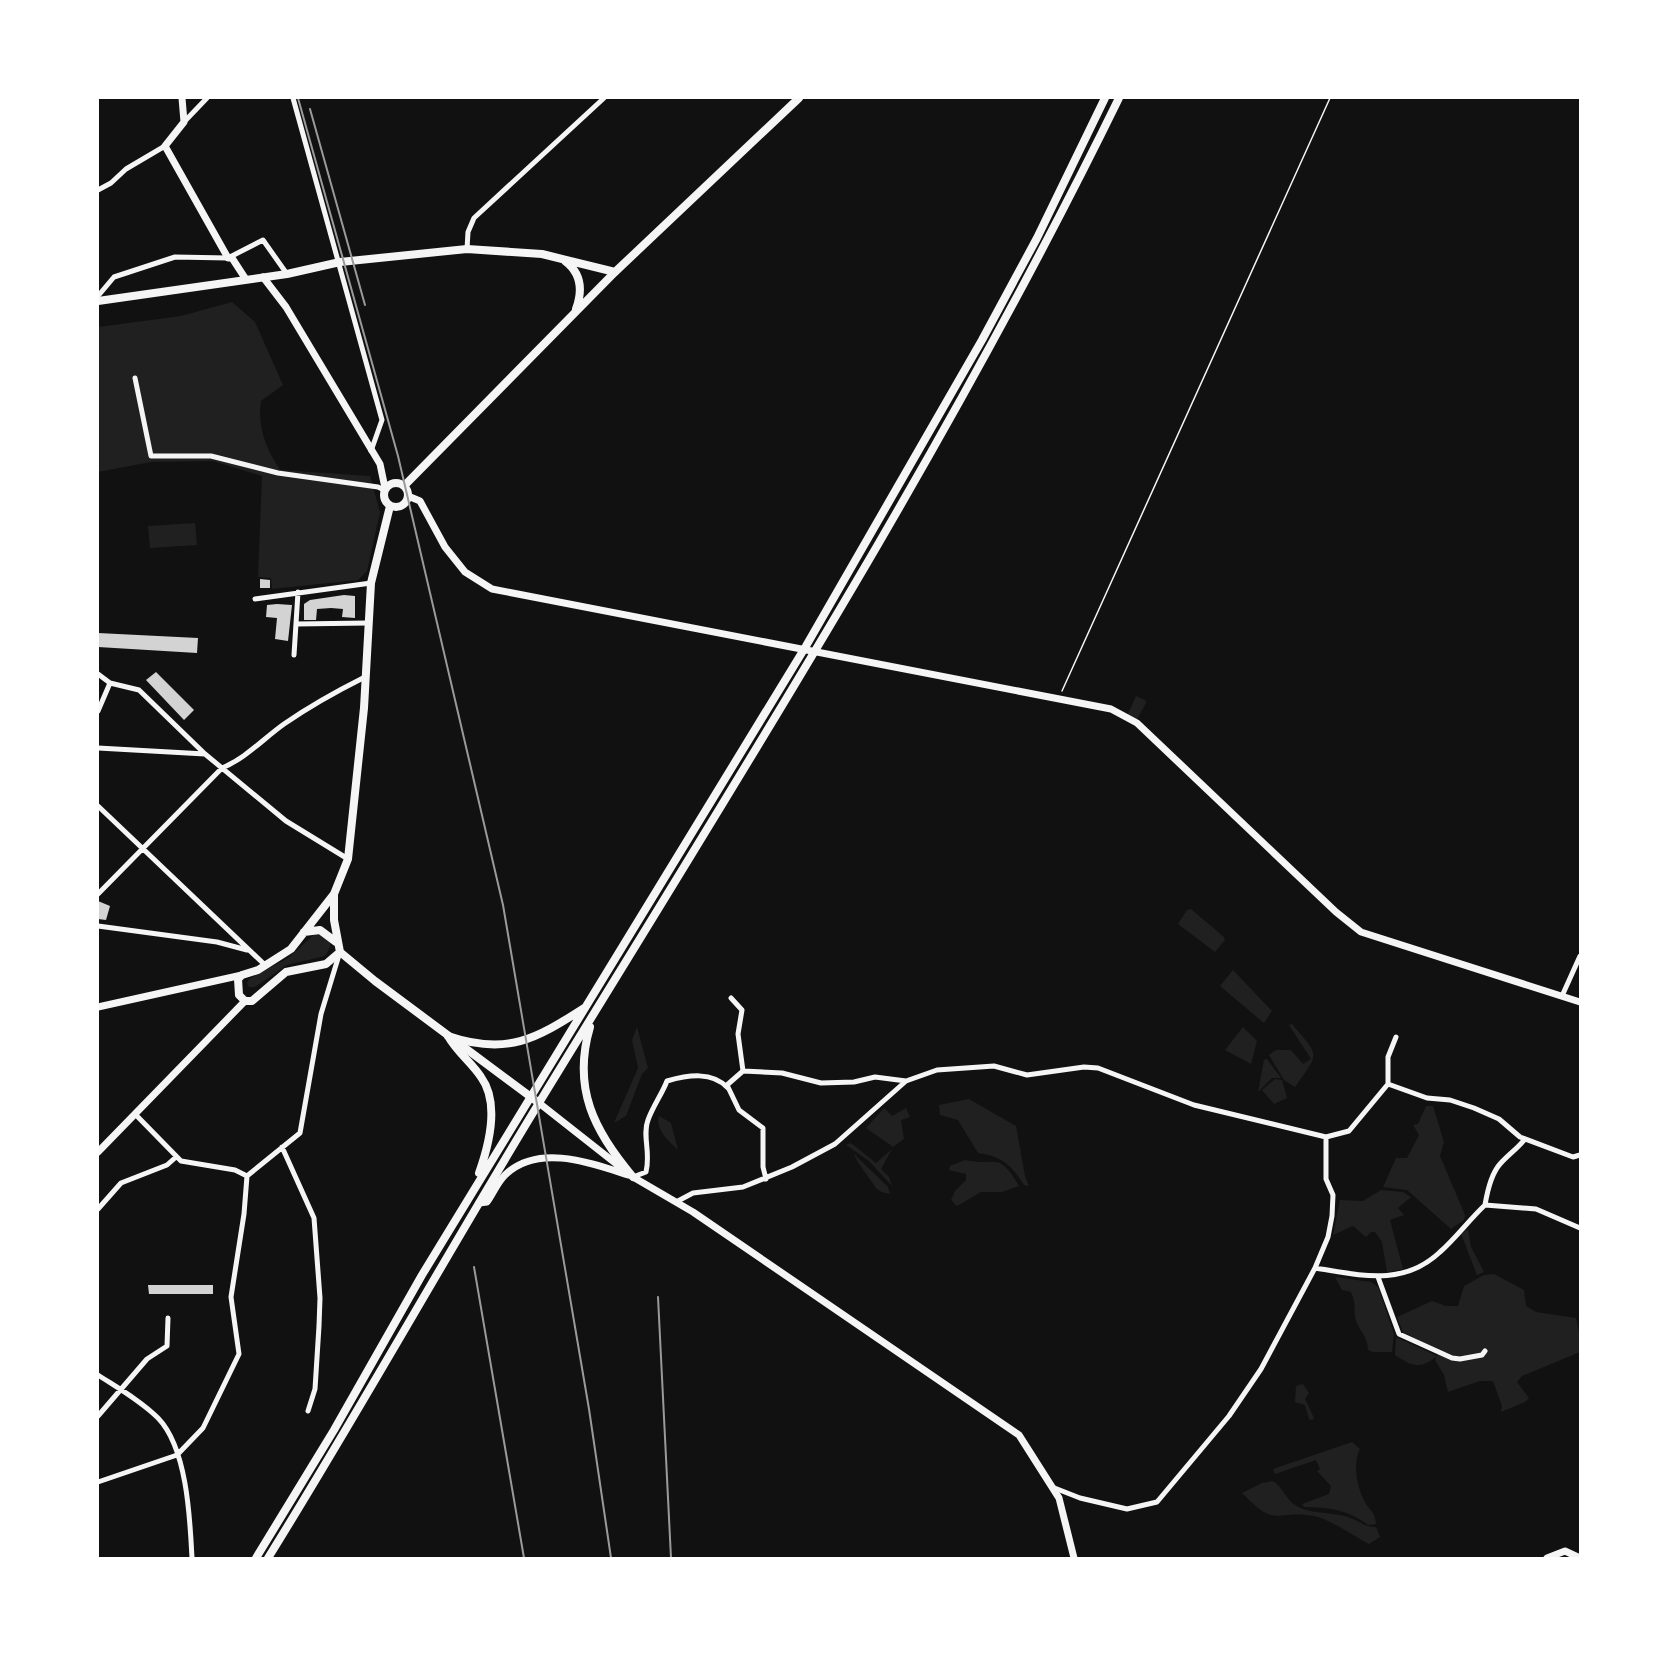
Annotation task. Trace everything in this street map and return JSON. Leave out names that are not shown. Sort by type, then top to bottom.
[{"type":"main road","points":[[404,486],[615,272],[799,98]]},
{"type":"main road","points":[[268,1558],[539,1103],[803,669],[811,647],[1037,238],[1105,98]]},
{"type":"main road","points":[[256,1558],[467,1201],[794,665],[811,647],[924,465],[1064,209],[1119,98]]},
{"type":"main road","points":[[98,298],[287,274],[340,262],[467,249],[542,254],[615,272]]},
{"type":"main road","points":[[561,259],[575,269],[580,281],[575,313]]},
{"type":"main road","points":[[390,506],[385,501],[385,489],[394,483],[404,486]]},
{"type":"main road","points":[[390,506],[404,504],[408,496],[404,486]]},
{"type":"main road","points":[[340,952],[326,964],[286,972],[275,979],[259,998],[245,1001],[239,995],[238,979],[242,975],[265,965],[291,949],[334,894],[348,859],[356,804],[370,584],[390,506]]},
{"type":"main road","points":[[334,894],[334,920],[340,952]]},
{"type":"main road","points":[[304,932],[320,930],[329,934],[340,952],[539,1103]]},
{"type":"main road","points":[[448,1036],[485,1044],[519,1042],[545,1033],[587,1007]]},
{"type":"main road","points":[[592,1018],[582,1064],[587,1100],[602,1135],[633,1177]]},
{"type":"main road","points":[[448,1036],[455,1048],[481,1076],[490,1103],[490,1133],[486,1154],[467,1201]]},
{"type":"street","points":[[182,98],[184,122]]},
{"type":"street","points":[[98,190],[111,183],[126,169],[165,146],[207,98]]},
{"type":"street","points":[[293,98],[382,420],[371,450]]},
{"type":"street","points":[[467,249],[468,232],[474,218],[604,98]]},
{"type":"street","points":[[165,146],[228,258]]},
{"type":"street","points":[[228,258],[263,240],[287,274]]},
{"type":"street","points":[[98,298],[114,277],[175,257],[232,258],[245,278]]},
{"type":"street","points":[[135,378],[151,456],[211,456],[278,473],[385,489],[380,464],[286,307],[263,277]]},
{"type":"street","points":[[408,496],[420,501],[445,548],[465,572],[492,590],[1059,697],[1111,709],[1137,723],[1361,933],[1581,1002]]},
{"type":"street","points":[[255,599],[370,584]]},
{"type":"street","points":[[294,655],[298,592]]},
{"type":"street","points":[[296,624],[368,623]]},
{"type":"street","points":[[98,674],[110,683],[139,690],[205,754],[286,821],[348,859]]},
{"type":"street","points":[[98,894],[222,768],[239,761],[283,725],[328,696],[365,677]]},
{"type":"street","points":[[98,711],[110,683]]},
{"type":"street","points":[[98,748],[205,754]]},
{"type":"street","points":[[98,806],[265,965]]},
{"type":"street","points":[[98,926],[217,942],[248,950]]},
{"type":"street","points":[[98,1482],[177,1455],[203,1428],[239,1354],[231,1297],[244,1214],[247,1176],[300,1132],[321,1014],[340,952]]},
{"type":"street","points":[[1562,996],[1581,956]]},
{"type":"street","points":[[98,1007],[242,975]]},
{"type":"street","points":[[731,998],[742,1010],[738,1034],[744,1071]]},
{"type":"street","points":[[98,1152],[245,1001]]},
{"type":"street","points":[[676,1202],[693,1193],[743,1187],[766,1179],[835,1144],[906,1081],[937,1070],[968,1066],[994,1066],[1027,1076],[1084,1067],[1098,1068],[1194,1105],[1326,1137],[1349,1131],[1388,1084],[1388,1057],[1396,1037]]},
{"type":"street","points":[[766,1179],[762,1151],[763,1128],[739,1110],[726,1085],[744,1071],[782,1073],[821,1083],[854,1082],[875,1077],[906,1081]]},
{"type":"street","points":[[480,1203],[487,1202],[500,1181],[511,1170],[537,1159],[570,1159],[633,1177],[645,1172],[650,1157],[646,1134],[648,1119],[667,1081],[685,1076],[705,1076],[723,1082],[729,1089]]},
{"type":"street","points":[[1388,1084],[1426,1098],[1450,1101],[1474,1108],[1499,1119],[1525,1139],[1573,1157],[1581,1155]]},
{"type":"street","points":[[539,1103],[633,1177],[676,1202],[1019,1435],[1059,1498],[1074,1558]]},
{"type":"street","points":[[135,1114],[181,1161],[235,1170],[247,1176]]},
{"type":"street","points":[[1052,1487],[1080,1498],[1127,1509],[1157,1502],[1229,1416],[1261,1369],[1315,1268],[1328,1237],[1333,1195],[1326,1179],[1326,1137]]},
{"type":"street","points":[[1315,1268],[1378,1278],[1398,1276],[1419,1269],[1441,1252],[1485,1205],[1485,1195],[1499,1164],[1515,1153],[1525,1139]]},
{"type":"street","points":[[282,1147],[300,1184],[315,1228],[320,1298],[319,1335],[315,1389],[308,1411]]},
{"type":"street","points":[[98,1209],[121,1183],[167,1165],[177,1157]]},
{"type":"street","points":[[1485,1205],[1536,1209],[1581,1228]]},
{"type":"street","points":[[1378,1278],[1399,1334],[1452,1358],[1460,1359],[1482,1354],[1485,1351]]},
{"type":"street","points":[[98,1416],[147,1359],[166,1346],[168,1318]]},
{"type":"street","points":[[98,1375],[158,1418],[173,1440],[189,1509],[192,1558]]},
{"type":"street","points":[[1547,1558],[1565,1551],[1580,1558]]},
{"type":"path","points":[[1059,697],[1330,98]]},
{"type":"shaded area","points":[[232,302],[255,322],[283,385],[261,401],[260,410],[264,437],[280,470],[370,476],[380,512],[367,571],[358,580],[272,589],[271,578],[258,577],[262,476],[213,461],[151,462],[98,472],[98,327],[181,316]]},
{"type":"shaded area","points":[[195,523],[197,545],[150,548],[148,526]]},
{"type":"shaded area","points":[[1136,696],[1145,700],[1146,703],[1136,721],[1127,716]]},
{"type":"shaded area","points":[[1191,909],[1224,937],[1225,940],[1215,952],[1178,924],[1187,910]]},
{"type":"shaded area","points":[[316,933],[324,933],[330,939],[330,947],[325,956],[287,965],[255,987],[249,987],[247,983],[249,979],[288,958]]},
{"type":"shaded area","points":[[1233,970],[1272,1011],[1264,1023],[1220,986]]},
{"type":"shaded area","points":[[1292,1024],[1308,1043],[1313,1055],[1309,1067],[1295,1087],[1284,1080],[1269,1055],[1276,1050],[1291,1050],[1303,1064],[1311,1059],[1289,1025]]},
{"type":"shaded area","points":[[637,1027],[648,1068],[642,1074],[626,1116],[614,1123],[638,1068],[632,1040]]},
{"type":"shaded area","points":[[1243,1027],[1257,1041],[1251,1064],[1225,1050]]},
{"type":"shaded area","points":[[1267,1059],[1281,1078],[1272,1078],[1258,1092],[1264,1060]]},
{"type":"shaded area","points":[[1275,1079],[1282,1080],[1287,1098],[1274,1104],[1262,1090]]},
{"type":"shaded area","points":[[969,1099],[1016,1126],[1029,1186],[1024,1185],[1015,1172],[1000,1159],[978,1153],[958,1120],[940,1115],[939,1105]]},
{"type":"shaded area","points":[[1426,1106],[1433,1106],[1444,1142],[1440,1156],[1465,1215],[1464,1220],[1451,1229],[1407,1190],[1383,1187],[1396,1158],[1407,1158],[1419,1135],[1413,1125],[1418,1124]]},
{"type":"shaded area","points":[[884,1108],[892,1116],[906,1108],[910,1117],[901,1120],[904,1139],[893,1147],[866,1128]]},
{"type":"shaded area","points":[[659,1116],[671,1123],[678,1150],[661,1131]]},
{"type":"shaded area","points":[[851,1143],[876,1163],[892,1149],[881,1169],[889,1177],[892,1186],[869,1161],[846,1145]]},
{"type":"shaded area","points":[[854,1154],[888,1187],[890,1194],[876,1188]]},
{"type":"shaded area","points":[[965,1160],[1001,1164],[1019,1186],[1002,1192],[981,1192],[957,1206],[951,1200],[955,1191],[966,1180],[966,1174],[949,1170],[950,1166]]},
{"type":"shaded area","points":[[1381,1190],[1403,1192],[1411,1197],[1398,1208],[1404,1215],[1390,1220],[1403,1269],[1387,1272],[1382,1242],[1375,1232],[1371,1232],[1366,1237],[1353,1226],[1333,1235],[1340,1200],[1363,1201]]},
{"type":"shaded area","points":[[1468,1229],[1471,1247],[1484,1272],[1477,1275],[1461,1234]]},
{"type":"shaded area","points":[[1494,1274],[1524,1290],[1526,1306],[1536,1312],[1576,1318],[1580,1336],[1580,1352],[1522,1376],[1517,1382],[1529,1398],[1501,1412],[1502,1406],[1493,1381],[1480,1381],[1448,1392],[1444,1375],[1435,1360],[1439,1351],[1403,1332],[1397,1317],[1432,1301],[1446,1306],[1458,1306],[1464,1286],[1484,1275]]},
{"type":"shaded area","points":[[1335,1277],[1371,1282],[1378,1287],[1394,1334],[1392,1352],[1368,1350],[1366,1340],[1356,1321],[1351,1292],[1342,1290]]},
{"type":"shaded area","points":[[1396,1337],[1437,1356],[1421,1365],[1406,1362],[1395,1355]]},
{"type":"shaded area","points":[[1303,1384],[1309,1393],[1305,1399],[1314,1418],[1312,1420],[1309,1419],[1305,1405],[1295,1402],[1296,1386]]},
{"type":"shaded area","points":[[1352,1442],[1360,1449],[1356,1469],[1360,1491],[1374,1515],[1376,1524],[1368,1525],[1338,1510],[1304,1507],[1302,1504],[1329,1494],[1331,1486],[1317,1471],[1320,1469],[1316,1460],[1275,1474],[1273,1469]]},
{"type":"shaded area","points":[[1273,1481],[1295,1505],[1308,1510],[1344,1516],[1376,1527],[1380,1537],[1369,1544],[1320,1517],[1270,1515],[1242,1493],[1262,1483]]},
{"type":"building","points":[[260,579],[270,580],[270,588],[260,588]]},
{"type":"building","points":[[344,595],[355,596],[355,618],[342,617],[343,609],[331,608],[317,609],[316,620],[304,620],[304,604],[310,600]]},
{"type":"building","points":[[267,605],[292,605],[288,641],[275,639],[277,618],[266,617]]},
{"type":"building","points":[[98,633],[198,638],[197,653],[98,647]]},
{"type":"building","points":[[156,672],[194,710],[184,720],[146,680]]},
{"type":"building","points":[[98,901],[110,906],[106,920],[98,919]]},
{"type":"building","points":[[148,1285],[213,1285],[213,1294],[149,1294]]},
{"type":"railway","points":[[298,98],[398,456],[503,905],[589,1409],[611,1558]]},
{"type":"railway","points":[[310,109],[365,305]]},
{"type":"railway","points":[[474,1267],[524,1558]]},
{"type":"railway","points":[[658,1297],[671,1558]]}]
